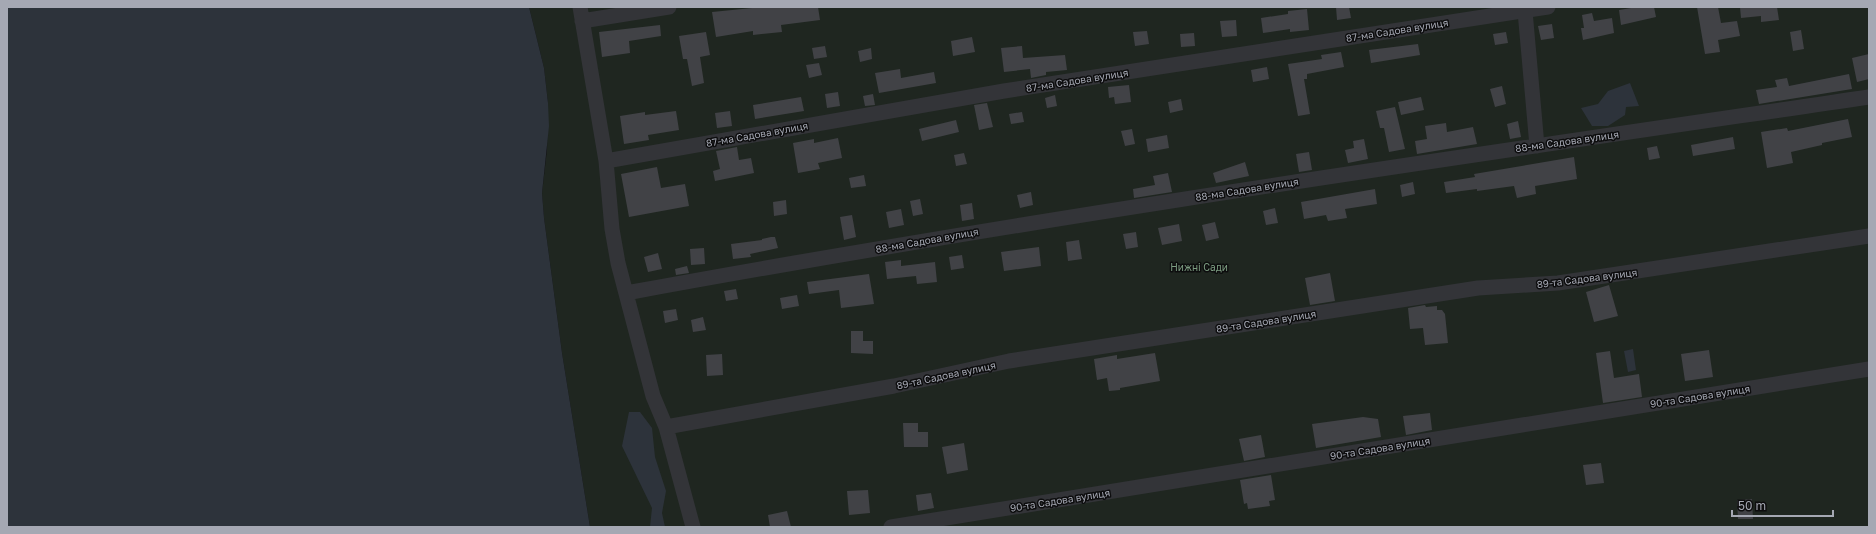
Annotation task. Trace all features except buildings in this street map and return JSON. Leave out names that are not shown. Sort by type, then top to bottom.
[{"type":"street","points":[[669,7],[581,14],[606,161],[612,229],[618,263],[653,396],[666,427],[694,527]]},
{"type":"street","name":"87-ма Садова вулиця","points":[[606,161],[1004,91],[1548,7]]},
{"type":"street","points":[[1525,11],[1537,146]]},
{"type":"street","name":"88-ма Садова вулиця","points":[[626,293],[948,236],[1869,97]]},
{"type":"street","name":"89-та Садова вулиця","points":[[666,427],[894,386],[1017,360],[1478,288],[1558,283],[1869,236]]},
{"type":"street","name":"90-та Садова вулиця","points":[[891,527],[1869,369]]},
{"type":"green space","name":"Нижні Сади","points":[[529,7],[1869,7],[1869,527],[590,527],[562,353],[544,218],[542,193],[547,150],[548,103],[544,68]]},
{"type":"shaded area","points":[[7,7],[529,7],[544,68],[548,103],[549,126],[542,193],[544,218],[562,353],[590,527],[7,527]]},
{"type":"shaded area","points":[[1630,83],[1639,106],[1626,107],[1625,115],[1608,126],[1592,126],[1581,108],[1598,104],[1608,91]]},
{"type":"shaded area","points":[[1633,349],[1636,370],[1628,372],[1624,351]]},
{"type":"shaded area","points":[[629,412],[640,412],[652,428],[655,457],[666,491],[662,513],[665,527],[650,527],[652,508],[622,446]]}]
